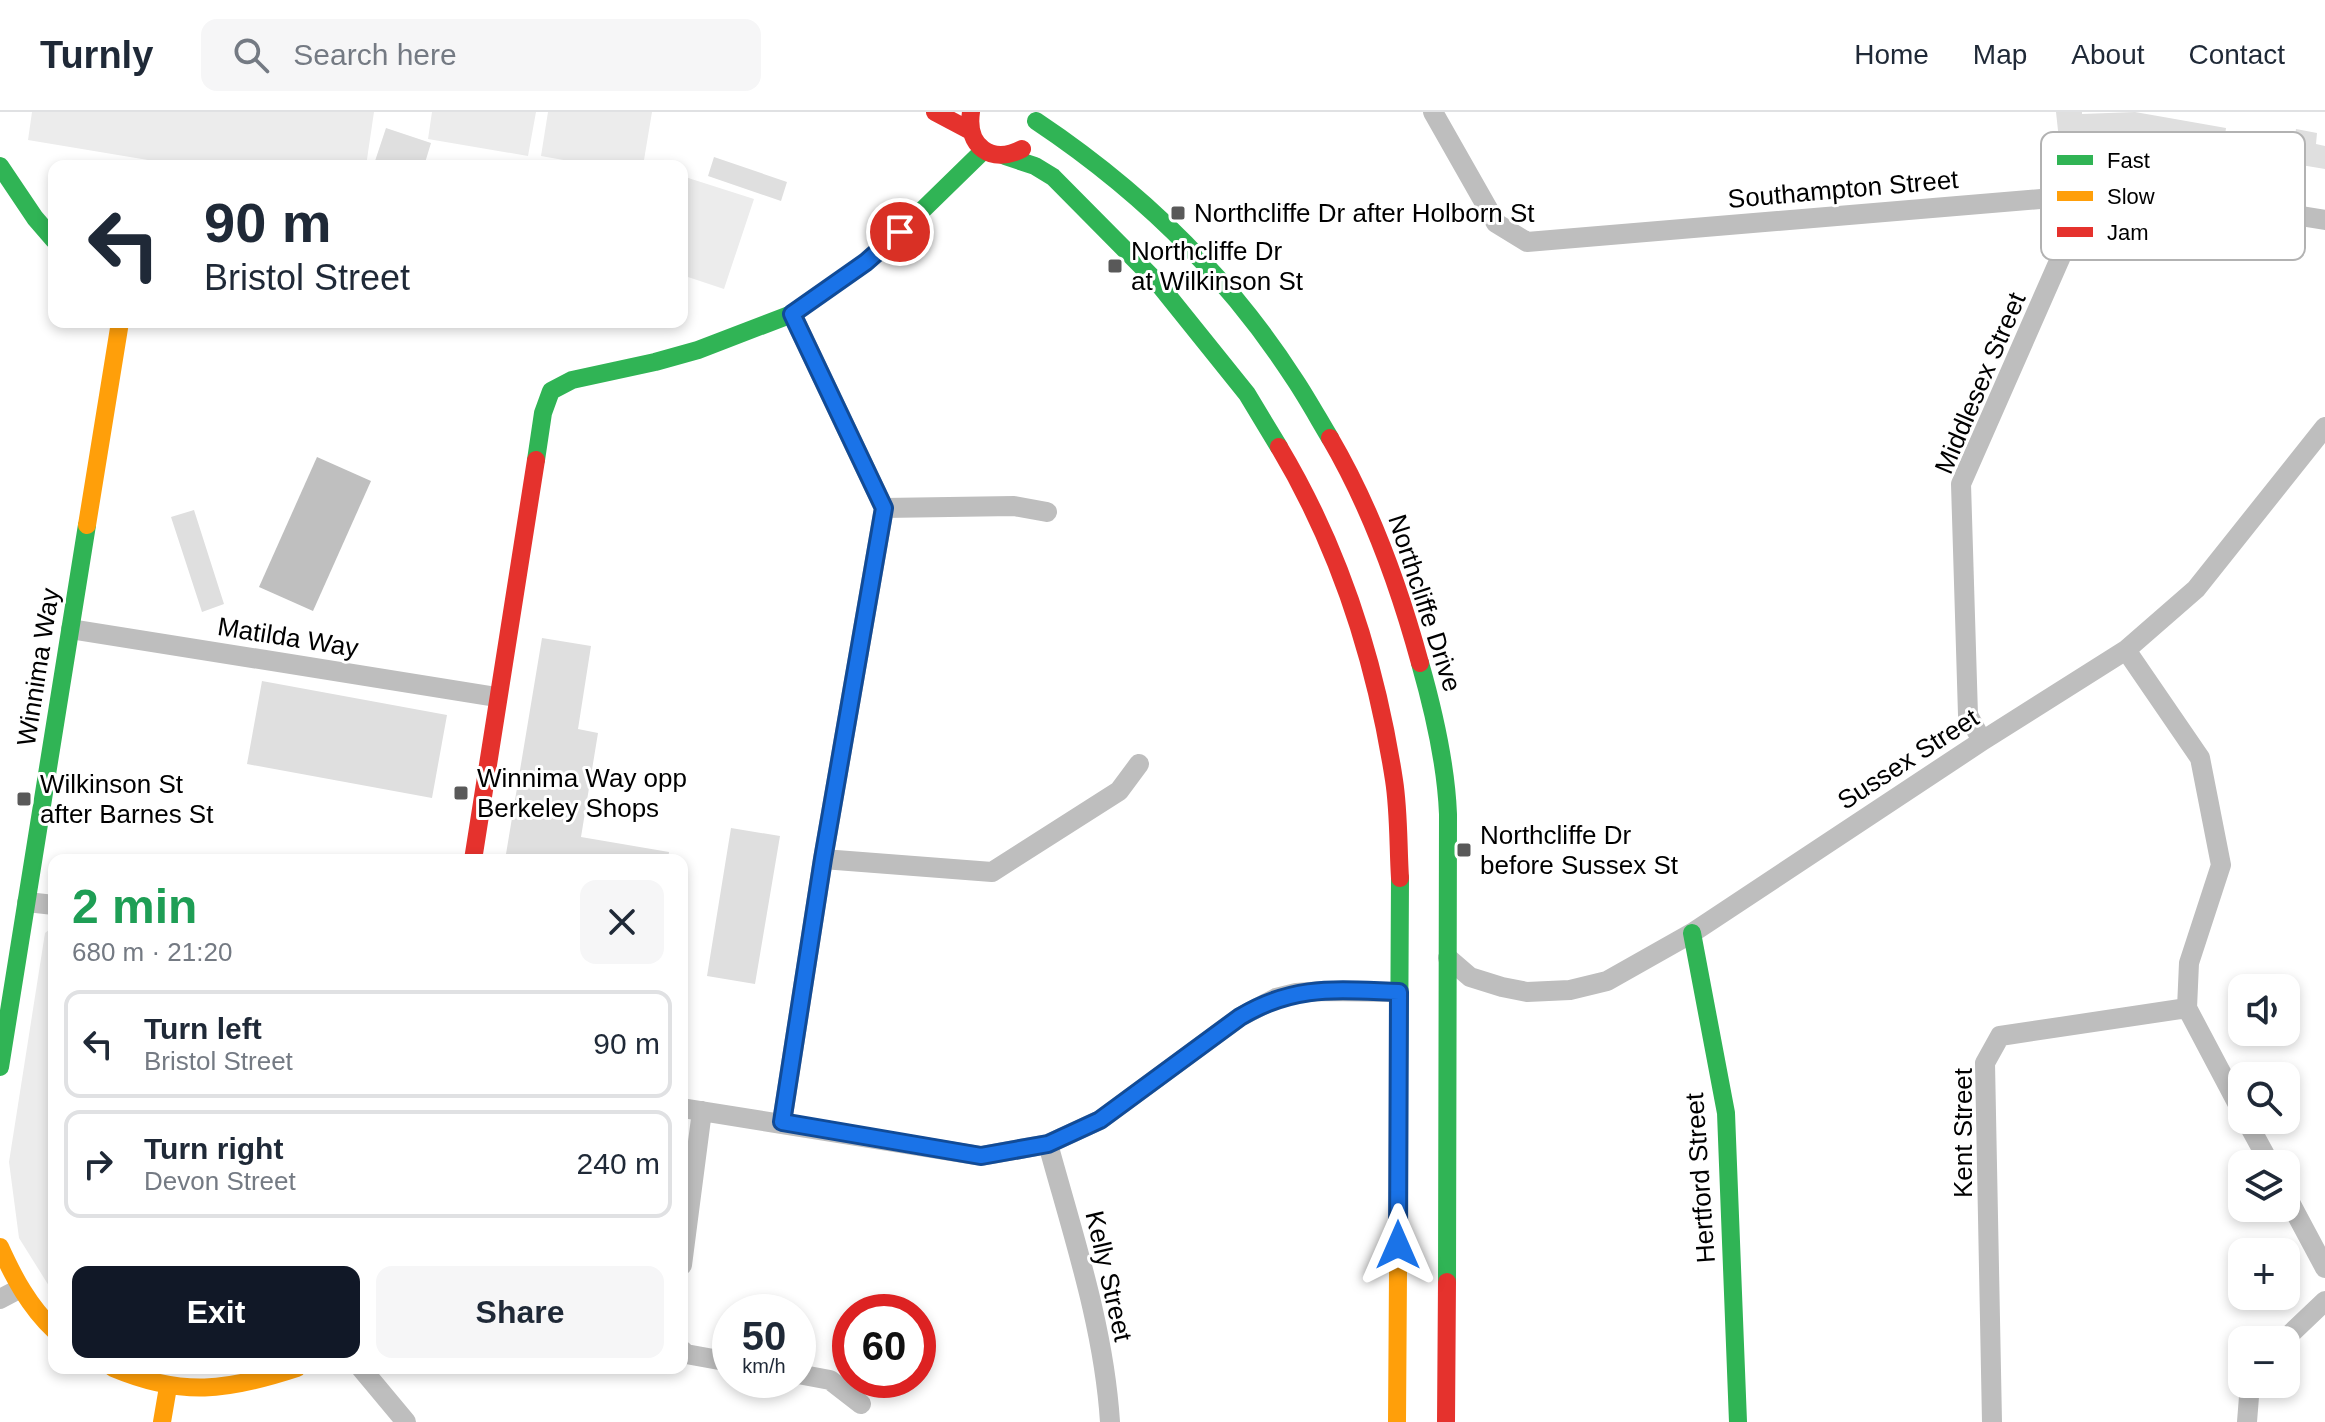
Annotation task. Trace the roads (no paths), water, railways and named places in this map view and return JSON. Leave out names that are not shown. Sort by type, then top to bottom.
[{"type":"main road","points":[[935,112],[970,121],[974,142],[994,156],[1018,153],[1028,145],[1034,133],[1035,116]]},
{"type":"main road","name":"Northcliffe Drive","points":[[1035,116],[1126,186],[1202,259],[1286,363],[1341,454],[1388,559],[1421,655],[1446,782],[1446,1422]]},
{"type":"main road","points":[[474,854],[546,400],[551,391],[572,380],[698,350],[792,314],[866,262],[983,151]]},
{"type":"main road","points":[[1005,156],[1035,166],[1053,177],[1157,282],[1247,394],[1300,482],[1342,574],[1375,678],[1395,783],[1401,900],[1397,1422]]},
{"type":"main road","points":[[0,166],[48,233]]},
{"type":"main road","name":"Winnima Way","points":[[0,1067],[5,999],[27,902],[119,328]]},
{"type":"main road","name":"Hertford Street","points":[[1692,933],[1726,1113],[1738,1422]]},
{"type":"main road","points":[[0,1247],[19,1289],[48,1324]]},
{"type":"main road","points":[[130,1374],[185,1390],[221,1387],[280,1374]]},
{"type":"main road","points":[[162,1422],[168,1387]]},
{"type":"street","name":"Southampton Street","points":[[1433,112],[1496,223],[1527,242],[2041,199]]},
{"type":"street","name":"Southampton Street","points":[[2305,217],[2325,220]]},
{"type":"street","name":"Middlesex Street","points":[[1982,741],[1968,715],[1961,484],[2059,260]]},
{"type":"street","points":[[782,1122],[823,859],[884,508],[792,314]]},
{"type":"street","name":"Sussex Street","points":[[1448,958],[1470,977],[1502,987],[1527,992],[1570,990],[1607,981],[1692,933],[1982,741],[2126,650],[2196,589],[2325,427]]},
{"type":"street","points":[[884,508],[1014,506],[1047,512]]},
{"type":"street","name":"Matilda Way","points":[[71,629],[497,697]]},
{"type":"street","points":[[2126,650],[2200,758],[2221,865],[2189,963],[2187,1008],[2228,1086]]},
{"type":"street","points":[[823,859],[992,872],[1119,791],[1139,764]]},
{"type":"street","points":[[27,902],[48,904]]},
{"type":"street","points":[[688,1171],[692,1109],[981,1156],[1048,1144],[1100,1120],[1259,1005],[1296,993],[1399,992]]},
{"type":"street","name":"Kent Street","points":[[1992,1422],[1985,1063],[2000,1036],[2187,1008]]},
{"type":"street","name":"Kelly Street","points":[[1048,1144],[1084,1273],[1107,1387],[1110,1422]]},
{"type":"street","points":[[2300,1221],[2325,1268]]},
{"type":"street","points":[[0,1299],[19,1289]]},
{"type":"street","points":[[2299,1326],[2325,1301]]},
{"type":"street","points":[[688,1354],[712,1359]]},
{"type":"street","points":[[366,1374],[406,1422]]},
{"type":"street","points":[[816,1377],[830,1380],[861,1404]]},
{"type":"street","points":[[2247,1422],[2249,1398]]},
{"type":"place","name":"Northcliffe Dr after Holborn St","points":[[1178,213]]},
{"type":"place","name":"Northcliffe Dr at Wilkinson St","points":[[1115,266]]},
{"type":"place","name":"Winnima Way opp Berkeley Shops","points":[[461,793]]},
{"type":"place","name":"Wilkinson St after Barnes St","points":[[24,799]]},
{"type":"place","name":"Northcliffe Dr before Sussex St","points":[[1464,850]]}]
